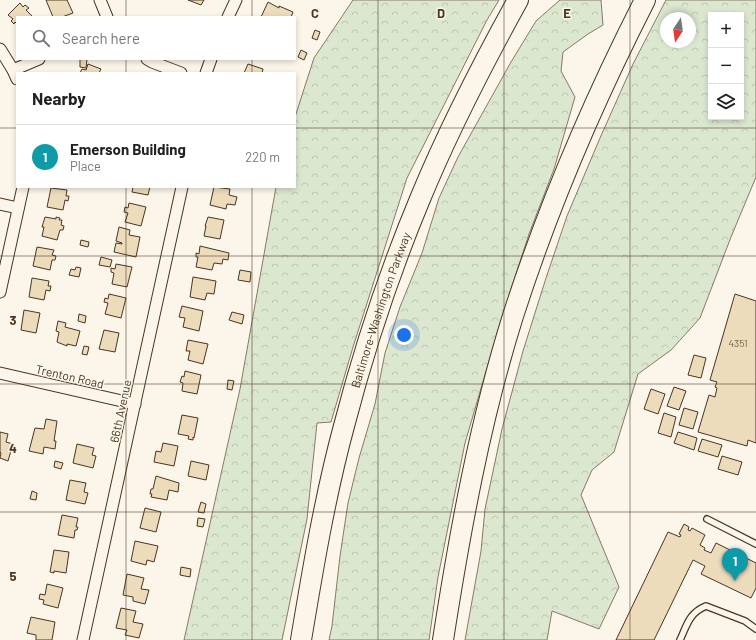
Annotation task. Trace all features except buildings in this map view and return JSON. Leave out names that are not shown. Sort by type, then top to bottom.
[{"type":"highway","name":"Baltimore-Washington Parkway","points":[[301,640],[326,499],[343,427],[367,344],[389,277],[420,200],[450,132],[487,57],[518,0]]},
{"type":"highway","points":[[443,640],[461,531],[475,460],[513,316],[538,243],[594,103],[645,0]]},
{"type":"street","points":[[100,0],[107,16]]},
{"type":"street","points":[[228,16],[236,0]]},
{"type":"street","points":[[0,49],[15,75]]},
{"type":"street","points":[[20,72],[38,60]]},
{"type":"street","points":[[149,60],[179,72]]},
{"type":"street","points":[[206,72],[211,60]]},
{"type":"street","points":[[0,292],[23,188]]},
{"type":"street","name":"66th Avenue","points":[[83,640],[182,188]]},
{"type":"street","points":[[0,204],[18,208]]},
{"type":"street","name":"Trenton Road","points":[[0,373],[135,404]]},
{"type":"lane","points":[[707,519],[756,544]]},
{"type":"lane","points":[[680,640],[691,616],[697,610],[706,606],[745,621],[756,629]]},
{"type":"green space","points":[[353,0],[499,0],[487,20],[407,178],[353,347],[331,422],[317,423],[307,519],[282,640],[184,640],[240,389],[276,188],[296,188],[296,114],[314,58]]},
{"type":"green space","points":[[560,0],[601,0],[603,25],[563,52],[561,71],[575,97],[554,169],[529,234],[501,320],[465,443],[438,577],[429,640],[329,640],[348,503],[359,458],[375,404],[385,353],[400,307],[422,253],[439,198],[458,157],[511,62],[536,21]]},
{"type":"green space","points":[[666,0],[756,0],[756,177],[700,318],[671,350],[638,374],[614,452],[592,470],[581,495],[619,587],[599,629],[552,611],[547,640],[465,640],[481,551],[485,509],[502,429],[523,351],[546,278],[567,216],[633,64]]},
{"type":"place","name":"Emerson Building","points":[[735,581]]}]
